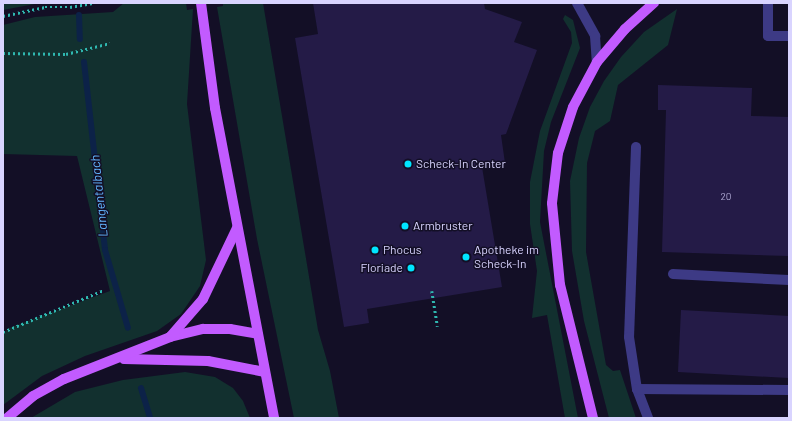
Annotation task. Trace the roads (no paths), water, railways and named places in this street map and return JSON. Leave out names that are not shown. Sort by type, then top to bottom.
[{"type":"main road","points":[[593,418],[560,285],[552,203],[558,153],[573,107],[597,62],[625,29],[654,3]]},
{"type":"main road","points":[[201,6],[215,108],[274,418]]},
{"type":"main road","points":[[170,337],[203,298],[237,228]]},
{"type":"main road","points":[[7,418],[33,396],[64,379],[120,359],[170,337],[203,329],[230,329],[257,334]]},
{"type":"main road","points":[[120,359],[208,361],[265,372]]},
{"type":"lane","points":[[577,3],[595,36],[597,62]]},
{"type":"lane","points":[[768,3],[768,36],[789,36]]},
{"type":"lane","points":[[636,148],[629,337],[637,389],[648,418]]},
{"type":"lane","points":[[673,274],[789,280]]},
{"type":"lane","points":[[637,389],[789,390]]},
{"type":"waterway","name":"Langentalbach","points":[[79,15],[80,39]]},
{"type":"waterway","name":"Langentalbach","points":[[84,62],[105,250],[128,328]]},
{"type":"waterway","name":"Langentalbach","points":[[141,388],[150,418]]},
{"type":"place","name":"Scheck-In Center","points":[[408,164]]},
{"type":"place","name":"Armbruster","points":[[405,226]]},
{"type":"place","name":"Phocus","points":[[375,250]]},
{"type":"place","name":"Apotheke im Scheck-In","points":[[466,257]]},
{"type":"place","name":"Floriade","points":[[411,268]]}]
